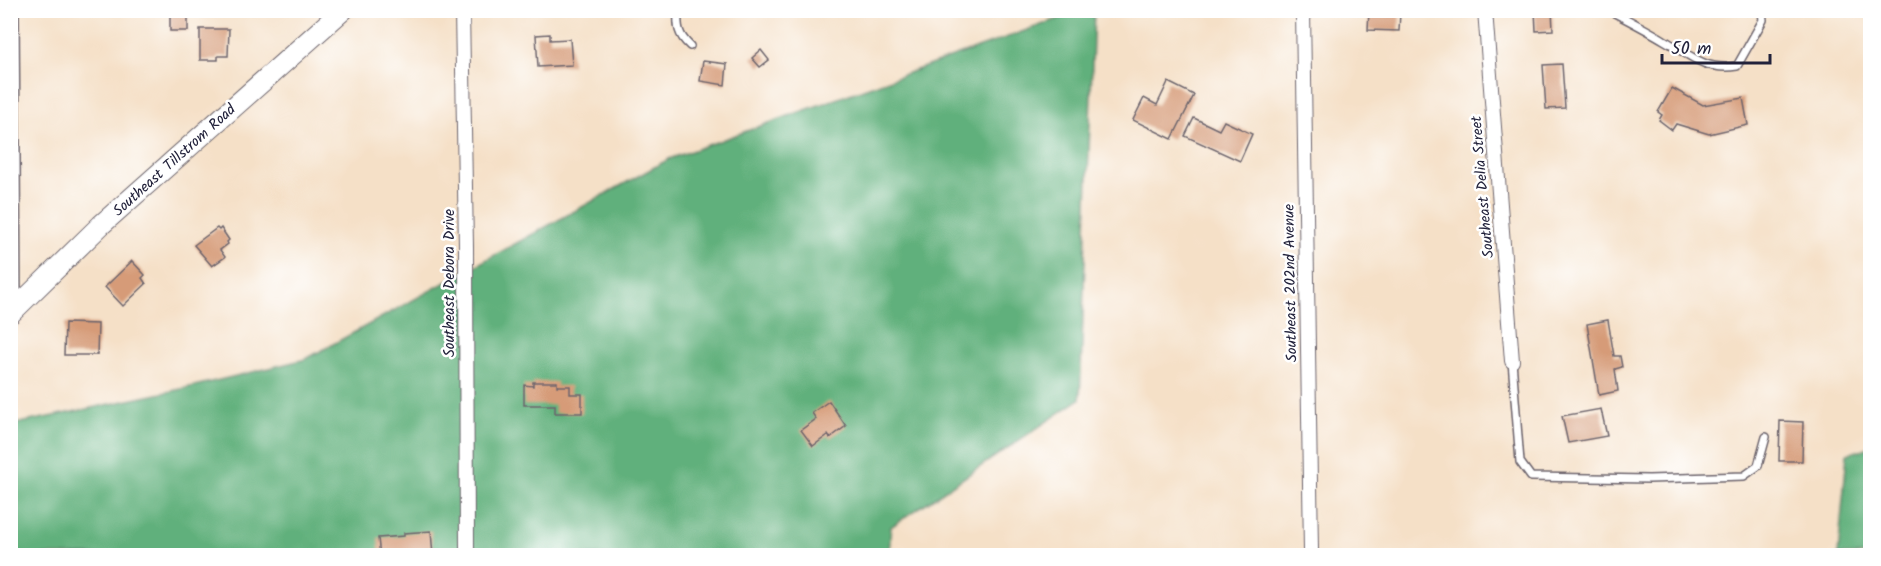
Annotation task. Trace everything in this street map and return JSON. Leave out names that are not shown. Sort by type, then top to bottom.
[{"type":"main road","name":"Southeast Tillstrom Road","points":[[14,310],[101,225],[343,10]]},
{"type":"street","name":"Southeast Debora Drive","points":[[462,10],[466,247],[467,555]]},
{"type":"street","name":"Southeast 202nd Avenue","points":[[1303,10],[1311,551],[1309,555]]},
{"type":"street","name":"Southeast Delia Street","points":[[1485,10],[1512,360]]},
{"type":"lane","points":[[14,310],[15,10]]},
{"type":"lane","points":[[678,10],[677,28],[680,37],[690,46]]},
{"type":"lane","points":[[1610,10],[1665,40],[1698,62],[1721,69],[1737,66],[1763,20],[1760,10]]},
{"type":"lane","points":[[1512,360],[1520,462],[1531,477],[1649,479],[1744,476],[1758,466],[1766,437]]},
{"type":"green space","points":[[1080,11],[1094,11],[1080,399],[891,527],[889,555],[11,555],[10,425],[186,388],[306,359],[669,159]]},
{"type":"green space","points":[[1870,447],[1870,555],[1838,555],[1847,454]]},
{"type":"building","points":[[170,10],[188,10],[188,31],[170,31]]},
{"type":"building","points":[[1535,10],[1552,10],[1553,30],[1536,31]]},
{"type":"building","points":[[1369,11],[1400,12],[1399,31],[1368,30]]},
{"type":"building","points":[[200,29],[229,29],[228,56],[218,56],[218,60],[200,60]]},
{"type":"building","points":[[550,34],[550,40],[570,39],[572,65],[538,67],[536,35]]},
{"type":"building","points":[[761,50],[769,60],[760,67],[752,58]]},
{"type":"building","points":[[703,61],[727,64],[725,85],[700,81]]},
{"type":"building","points":[[1562,64],[1565,108],[1546,109],[1543,65]]},
{"type":"building","points":[[1168,82],[1194,95],[1172,139],[1133,120],[1144,98],[1157,105]]},
{"type":"building","points":[[1672,88],[1703,105],[1743,98],[1748,125],[1709,134],[1676,124],[1672,130],[1659,120],[1662,115],[1658,112]]},
{"type":"building","points":[[1194,118],[1219,130],[1224,121],[1252,134],[1240,161],[1185,136]]},
{"type":"building","points":[[217,228],[219,230],[221,228],[229,240],[228,244],[220,250],[225,257],[212,266],[194,245]]},
{"type":"building","points":[[132,261],[145,275],[142,278],[146,284],[123,306],[105,287]]},
{"type":"building","points":[[1608,320],[1614,356],[1620,356],[1622,367],[1615,369],[1618,391],[1599,395],[1587,324]]},
{"type":"building","points":[[65,323],[98,324],[97,355],[64,355]]},
{"type":"building","points":[[533,382],[557,382],[557,386],[570,386],[570,394],[582,394],[582,413],[555,413],[555,405],[524,405],[524,385],[533,386]]},
{"type":"building","points":[[829,401],[846,426],[830,438],[828,435],[813,446],[801,430],[816,419],[812,413]]},
{"type":"building","points":[[1601,409],[1607,436],[1568,443],[1562,416]]},
{"type":"building","points":[[1780,421],[1803,422],[1802,461],[1779,461]]},
{"type":"building","points":[[431,531],[433,556],[404,556],[404,552],[396,552],[396,556],[380,556],[378,538]]}]
